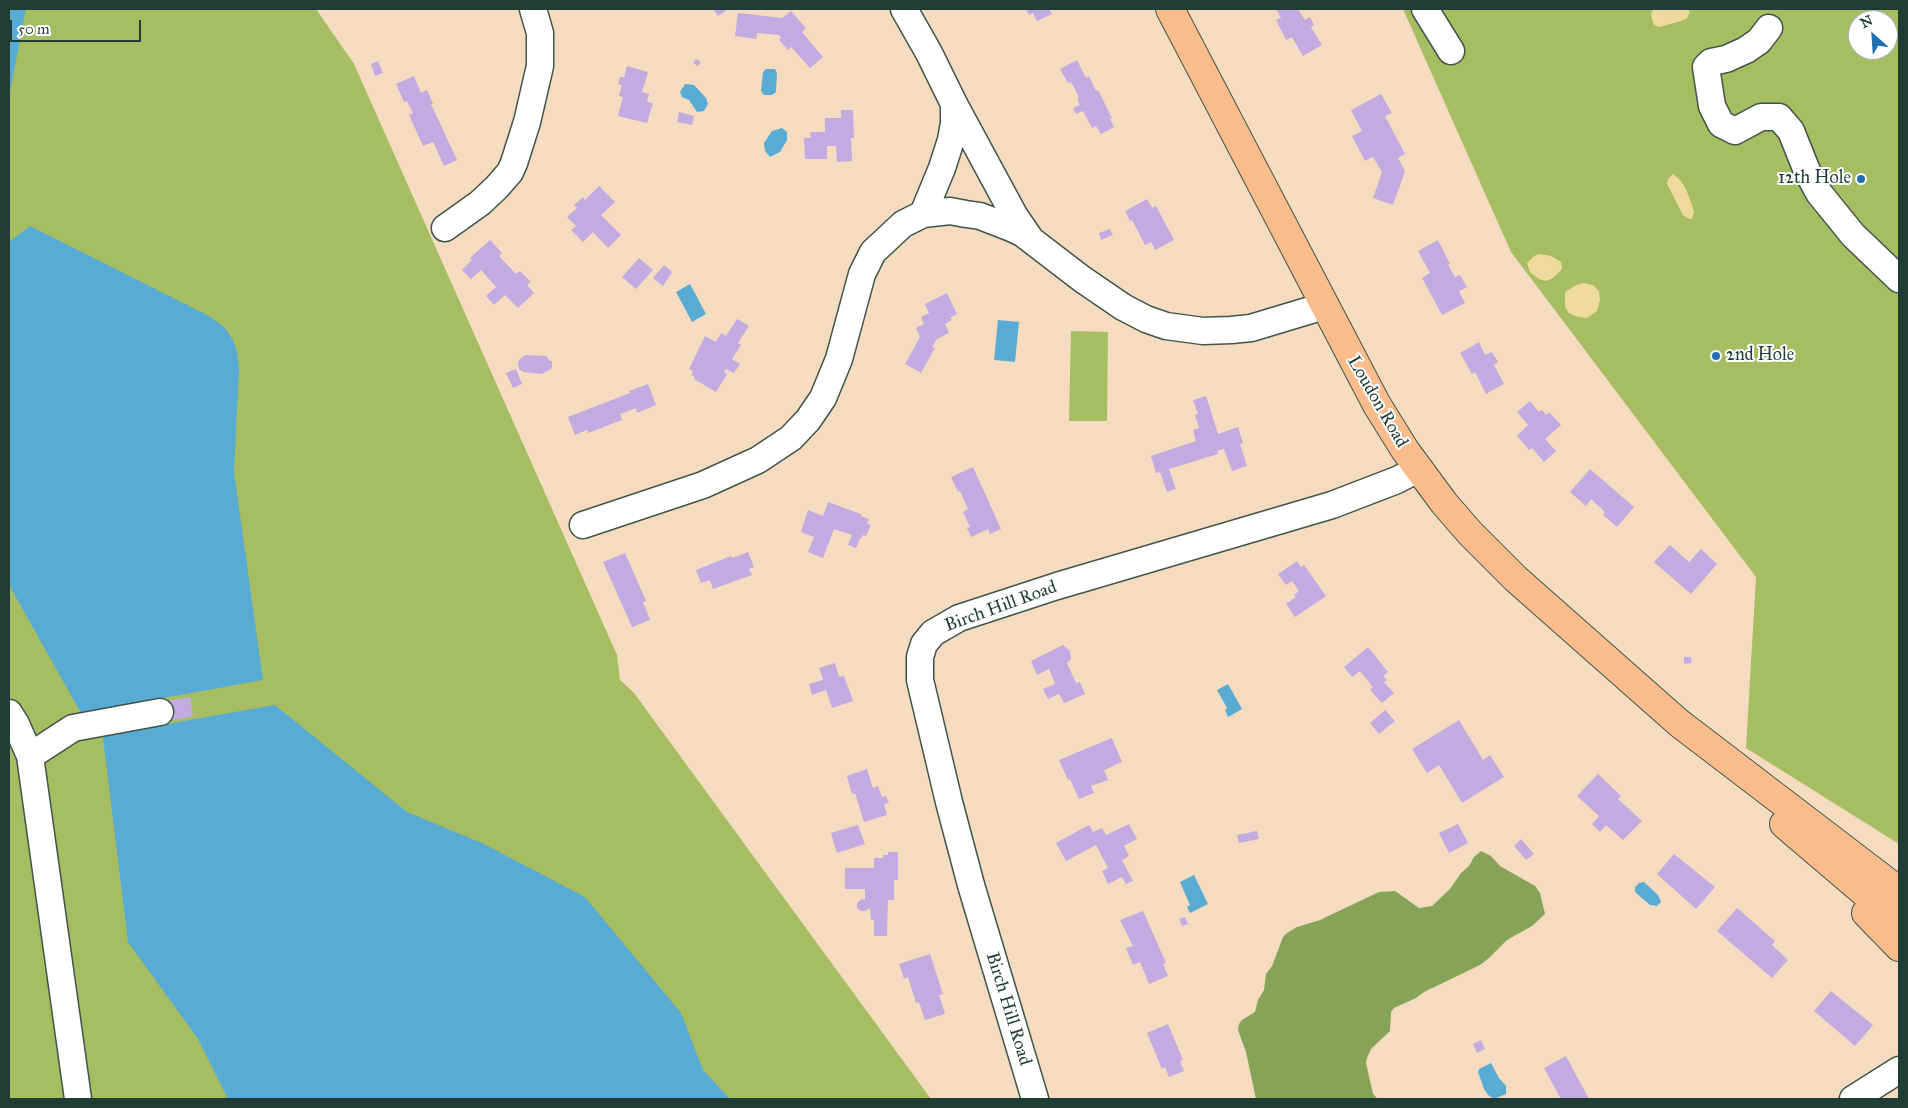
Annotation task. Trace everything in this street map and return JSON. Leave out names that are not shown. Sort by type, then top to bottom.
[{"type":"main road","name":"Loudon Road","points":[[1170,9],[1377,405],[1418,469],[1492,557],[1540,602],[1679,723]]},
{"type":"main road","points":[[1679,723],[1723,770],[1899,922]]},
{"type":"main road","points":[[1679,723],[1899,891]]},
{"type":"main road","points":[[1801,839],[1850,896],[1899,947]]},
{"type":"street","points":[[445,228],[490,194],[514,163],[527,122],[540,66],[540,34],[533,9]]},
{"type":"street","points":[[904,9],[1014,215],[1031,240]]},
{"type":"street","points":[[1424,9],[1451,51]]},
{"type":"street","points":[[1769,28],[1760,41],[1746,50],[1726,59],[1711,62],[1706,67],[1712,106],[1721,124],[1735,131],[1761,117],[1779,117],[1792,130],[1807,171],[1819,193],[1853,235],[1899,279]]},
{"type":"street","points":[[923,214],[951,140],[954,104]]},
{"type":"street","points":[[583,525],[703,485],[758,460],[791,438],[808,420],[826,391],[839,359],[862,274],[873,252],[903,224],[923,214],[950,211],[980,216],[1011,228],[1031,240],[1082,279],[1123,307],[1146,319],[1176,328],[1220,331],[1252,328],[1324,306]]},
{"type":"street","name":"Birch Hill Road","points":[[1035,1099],[971,885],[949,802],[920,680],[920,658],[924,644],[933,633],[959,618],[1057,586],[1332,506],[1397,480],[1418,469]]},
{"type":"street","points":[[30,756],[73,728],[160,712]]},
{"type":"street","points":[[9,713],[30,756],[78,1099]]},
{"type":"street","points":[[1853,1099],[1899,1070]]},
{"type":"green space","points":[[9,9],[316,9],[354,64],[617,655],[620,680],[634,693],[931,1099],[9,1099]]},
{"type":"green space","points":[[1403,9],[1899,9],[1899,844],[1746,748],[1756,577],[1511,252]]},
{"type":"green space","points":[[1071,331],[1108,332],[1107,421],[1069,421]]},
{"type":"green space","points":[[1481,851],[1491,856],[1500,866],[1535,886],[1540,893],[1545,914],[1532,926],[1507,940],[1480,965],[1394,1008],[1391,1012],[1390,1031],[1371,1049],[1366,1063],[1373,1094],[1378,1099],[1256,1099],[1246,1052],[1238,1030],[1239,1024],[1255,1012],[1258,1000],[1264,990],[1266,974],[1272,966],[1283,937],[1297,927],[1320,920],[1379,892],[1395,891],[1419,908],[1432,906],[1450,889],[1474,857]]},
{"type":"sand","points":[[1655,9],[1687,9],[1690,12],[1687,18],[1681,21],[1659,27],[1654,25],[1651,15]]},
{"type":"sand","points":[[1673,174],[1686,189],[1694,211],[1692,219],[1683,215],[1667,184],[1668,179]]},
{"type":"sand","points":[[1539,254],[1551,256],[1561,262],[1562,269],[1553,278],[1546,281],[1539,279],[1530,272],[1527,263]]},
{"type":"sand","points":[[1584,283],[1593,285],[1599,291],[1600,300],[1597,311],[1587,318],[1569,313],[1565,307],[1565,292],[1576,285]]},
{"type":"water","points":[[9,9],[26,9],[9,97]]},
{"type":"water","points":[[766,69],[775,69],[777,73],[776,92],[772,95],[764,95],[761,91],[763,72]]},
{"type":"water","points":[[685,84],[694,85],[706,98],[708,104],[704,111],[697,112],[689,100],[682,97],[680,92]]},
{"type":"water","points":[[782,128],[787,132],[787,140],[780,152],[770,157],[765,151],[764,143],[772,131]]},
{"type":"water","points":[[30,226],[209,316],[224,327],[233,340],[239,369],[234,472],[263,680],[81,713],[9,585],[9,242]]},
{"type":"water","points":[[690,284],[706,314],[692,322],[676,292]]},
{"type":"water","points":[[998,320],[1019,322],[1015,362],[994,360]]},
{"type":"water","points":[[1228,684],[1242,709],[1228,717],[1225,710],[1227,708],[1217,690]]},
{"type":"water","points":[[275,705],[407,812],[482,843],[585,897],[681,1013],[703,1070],[730,1099],[228,1099],[198,1039],[128,942],[103,738],[105,735]]},
{"type":"water","points":[[1194,875],[1208,904],[1190,913],[1187,907],[1190,905],[1180,882]]},
{"type":"water","points":[[1644,882],[1658,895],[1661,902],[1657,906],[1650,905],[1635,892],[1635,887],[1639,883]]},
{"type":"water","points":[[1491,1063],[1506,1086],[1506,1094],[1494,1099],[1484,1089],[1478,1072],[1479,1069]]},
{"type":"building","points":[[713,9],[728,9],[718,16]]},
{"type":"building","points":[[1026,9],[1049,9],[1052,14],[1037,21],[1033,13],[1029,15]]},
{"type":"building","points":[[1276,9],[1296,9],[1297,11],[1298,9],[1305,20],[1310,17],[1314,25],[1311,27],[1322,45],[1303,56],[1292,37],[1286,40],[1276,20],[1281,18]]},
{"type":"building","points":[[791,11],[806,28],[802,32],[823,57],[810,68],[791,47],[788,50],[779,40],[781,38],[779,35],[757,33],[756,39],[735,36],[738,13],[782,18]]},
{"type":"building","points":[[696,59],[701,62],[698,66],[693,63]]},
{"type":"building","points":[[1077,60],[1086,78],[1089,76],[1096,91],[1098,90],[1112,118],[1110,119],[1114,127],[1101,134],[1096,126],[1092,128],[1083,111],[1076,114],[1073,108],[1080,105],[1077,98],[1079,97],[1071,82],[1068,83],[1060,69]]},
{"type":"building","points":[[378,61],[383,73],[375,76],[371,64]]},
{"type":"building","points":[[627,66],[648,72],[642,92],[649,94],[647,102],[653,103],[647,123],[618,116],[623,97],[619,96],[622,85],[618,84],[620,77],[624,77]]},
{"type":"building","points":[[414,76],[421,93],[427,90],[433,104],[431,104],[457,160],[444,166],[433,142],[423,146],[409,115],[413,113],[407,101],[404,102],[396,84]]},
{"type":"building","points":[[1381,94],[1392,113],[1385,116],[1405,154],[1398,158],[1405,171],[1393,205],[1373,198],[1382,172],[1373,157],[1365,161],[1352,136],[1362,131],[1351,110]]},
{"type":"building","points":[[841,110],[853,110],[854,138],[851,138],[852,161],[837,162],[836,146],[827,146],[827,159],[805,159],[804,138],[811,138],[810,132],[825,132],[825,118],[841,118]]},
{"type":"building","points":[[679,112],[694,116],[692,125],[677,122]]},
{"type":"building","points":[[599,186],[615,202],[601,215],[621,235],[608,248],[593,232],[583,242],[571,230],[576,226],[567,217],[577,208],[574,205],[583,197],[585,200]]},
{"type":"building","points":[[1147,199],[1152,208],[1156,206],[1174,240],[1155,250],[1151,242],[1145,245],[1125,211]]},
{"type":"building","points":[[1110,229],[1113,235],[1101,240],[1099,233]]},
{"type":"building","points":[[490,240],[502,253],[499,256],[516,274],[520,271],[531,282],[527,285],[534,293],[518,308],[505,295],[494,305],[486,296],[496,287],[481,270],[471,279],[462,270],[472,260],[470,258]]},
{"type":"building","points":[[1438,240],[1455,277],[1460,275],[1467,287],[1459,291],[1465,303],[1442,315],[1422,278],[1430,273],[1418,251]]},
{"type":"building","points":[[639,258],[653,270],[636,289],[622,277]]},
{"type":"building","points":[[664,265],[672,272],[663,286],[653,278]]},
{"type":"building","points":[[947,293],[957,314],[945,324],[949,333],[937,339],[932,347],[935,348],[921,373],[905,364],[920,337],[916,328],[924,324],[921,317],[929,313],[925,304]]},
{"type":"building","points":[[737,319],[749,326],[738,343],[741,345],[732,359],[740,364],[734,373],[726,369],[724,372],[727,374],[716,392],[694,379],[695,377],[691,375],[693,371],[689,369],[705,336],[716,342],[721,333],[726,336]]},
{"type":"building","points":[[1479,342],[1485,355],[1492,352],[1498,362],[1494,365],[1504,384],[1486,394],[1475,372],[1472,374],[1460,353]]},
{"type":"building","points":[[525,355],[546,356],[552,361],[552,368],[542,374],[523,372],[519,369],[518,362]]},
{"type":"building","points":[[516,369],[522,384],[513,388],[506,373]]},
{"type":"building","points":[[648,384],[656,405],[637,413],[636,408],[620,414],[622,420],[588,433],[587,430],[575,435],[568,417]]},
{"type":"building","points":[[1206,396],[1218,434],[1238,427],[1243,443],[1240,444],[1247,466],[1232,471],[1224,449],[1217,451],[1218,454],[1169,469],[1176,489],[1167,492],[1160,472],[1156,473],[1151,456],[1196,441],[1193,430],[1199,428],[1195,415],[1198,414],[1193,400]]},
{"type":"building","points":[[1530,401],[1539,412],[1542,410],[1546,415],[1549,412],[1561,425],[1545,439],[1556,451],[1544,462],[1532,448],[1529,450],[1517,436],[1528,425],[1517,412]]},
{"type":"building","points":[[973,467],[1001,529],[990,534],[988,529],[971,537],[967,528],[970,527],[963,512],[968,509],[951,477]]},
{"type":"building","points":[[1590,469],[1634,507],[1617,527],[1603,515],[1605,512],[1591,499],[1586,506],[1570,492]]},
{"type":"building","points":[[828,502],[861,514],[861,516],[869,519],[867,524],[871,525],[866,536],[863,535],[860,538],[856,548],[848,545],[852,535],[834,529],[823,558],[808,552],[814,537],[801,532],[808,510],[823,516]]},
{"type":"building","points":[[1670,545],[1689,562],[1701,549],[1717,564],[1691,594],[1654,562]]},
{"type":"building","points":[[748,552],[754,567],[749,569],[752,575],[713,589],[710,580],[701,583],[696,570],[731,556],[732,558]]},
{"type":"building","points":[[625,553],[646,601],[643,602],[650,620],[632,627],[603,562]]},
{"type":"building","points":[[1297,561],[1301,567],[1304,565],[1326,596],[1295,617],[1286,604],[1296,597],[1294,595],[1299,591],[1292,581],[1286,585],[1278,574]]},
{"type":"building","points":[[1063,645],[1070,651],[1071,659],[1067,663],[1076,683],[1080,682],[1085,694],[1064,703],[1059,694],[1048,699],[1043,689],[1055,684],[1049,669],[1037,675],[1031,661]]},
{"type":"building","points":[[1368,647],[1388,672],[1383,676],[1387,680],[1384,682],[1394,693],[1382,703],[1370,690],[1373,687],[1360,671],[1352,677],[1344,667]]},
{"type":"building","points":[[1684,657],[1691,657],[1692,663],[1684,664]]},
{"type":"building","points":[[835,663],[839,677],[844,676],[853,701],[832,708],[826,690],[812,695],[809,684],[823,680],[819,668]]},
{"type":"building","points":[[190,697],[193,716],[165,722],[162,702]]},
{"type":"building","points":[[1385,710],[1395,721],[1379,734],[1370,723]]},
{"type":"building","points":[[1459,720],[1483,760],[1490,755],[1504,777],[1462,803],[1439,765],[1427,773],[1412,749]]},
{"type":"building","points":[[1112,738],[1122,762],[1104,770],[1108,780],[1091,786],[1094,793],[1079,799],[1059,760]]},
{"type":"building","points":[[867,769],[873,788],[878,786],[882,797],[886,796],[889,803],[884,804],[887,815],[864,822],[855,793],[852,794],[847,776]]},
{"type":"building","points":[[1598,774],[1621,796],[1618,799],[1642,821],[1623,840],[1606,825],[1600,832],[1592,824],[1599,816],[1577,796]]},
{"type":"building","points":[[1129,824],[1137,839],[1124,846],[1129,856],[1122,860],[1133,881],[1126,884],[1122,877],[1108,884],[1102,871],[1108,868],[1096,845],[1066,861],[1056,843],[1089,825],[1093,832],[1102,828],[1106,835]]},
{"type":"building","points":[[1458,824],[1468,843],[1449,853],[1439,833]]},
{"type":"building","points":[[858,825],[865,844],[837,853],[831,833]]},
{"type":"building","points":[[1257,831],[1259,839],[1239,843],[1237,835]]},
{"type":"building","points":[[1521,839],[1534,854],[1526,860],[1514,846]]},
{"type":"building","points":[[888,852],[898,852],[898,880],[894,880],[894,900],[888,900],[887,936],[874,936],[874,920],[871,920],[870,908],[861,911],[857,908],[857,903],[865,899],[865,889],[845,889],[845,868],[874,868],[874,858],[883,858],[883,855],[888,855]]},
{"type":"building","points":[[1674,854],[1715,887],[1696,909],[1657,874]]},
{"type":"building","points":[[1737,908],[1775,941],[1772,945],[1788,960],[1772,978],[1717,931]]},
{"type":"building","points":[[1143,911],[1166,963],[1163,964],[1168,976],[1149,984],[1140,962],[1133,965],[1126,948],[1133,946],[1120,920]]},
{"type":"building","points":[[1185,917],[1188,924],[1182,926],[1179,919]]},
{"type":"building","points":[[930,954],[943,994],[939,995],[945,1014],[925,1020],[919,1002],[916,1003],[908,977],[904,979],[899,964]]},
{"type":"building","points":[[1831,991],[1873,1025],[1855,1046],[1814,1011]]},
{"type":"building","points":[[1168,1024],[1183,1060],[1180,1061],[1184,1071],[1169,1077],[1165,1067],[1162,1069],[1147,1033]]},
{"type":"building","points":[[1481,1040],[1485,1049],[1477,1053],[1473,1044]]},
{"type":"building","points":[[1566,1056],[1589,1099],[1561,1099],[1544,1068]]},
{"type":"place","name":"12th Hole","points":[[1861,179]]},
{"type":"place","name":"2nd Hole","points":[[1716,356]]}]
